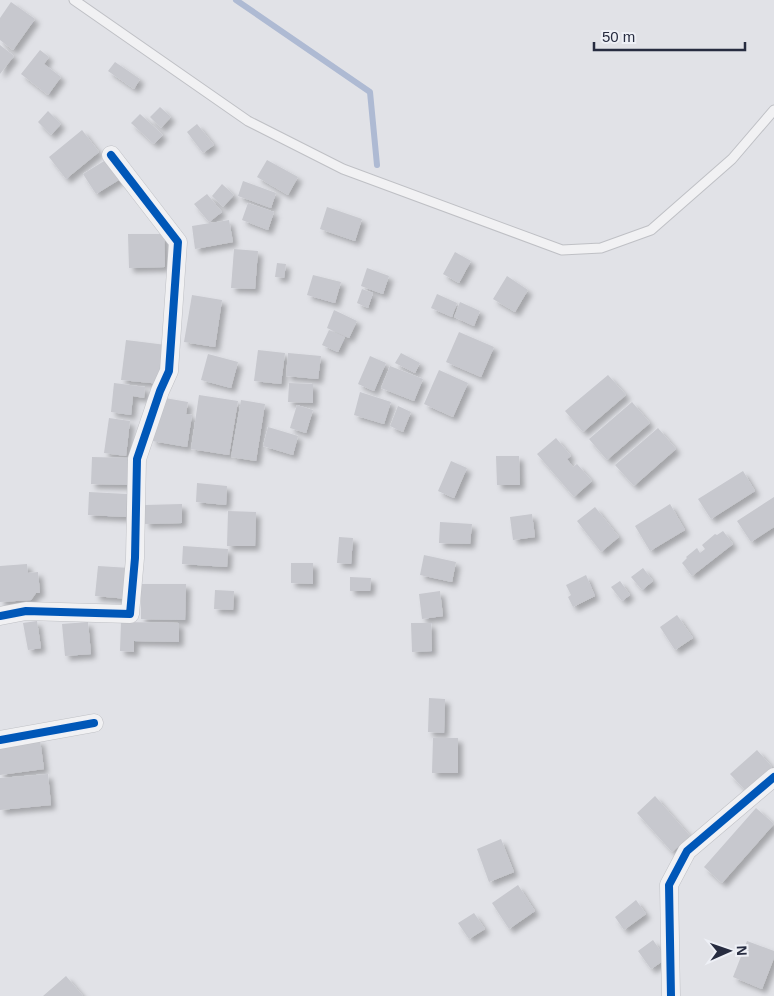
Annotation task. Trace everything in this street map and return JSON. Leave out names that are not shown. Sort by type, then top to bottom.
[{"type":"street","points":[[0,616],[26,611],[130,614],[135,558],[137,459],[160,391],[169,371],[178,242],[111,155]]},
{"type":"street","points":[[0,740],[94,723]]},
{"type":"street","points":[[671,996],[669,885],[687,851],[774,777]]},
{"type":"lane","points":[[74,0],[248,121],[343,170],[562,250],[601,248],[650,230],[732,158],[774,110]]},
{"type":"building","points":[[11,2],[35,19],[13,50],[0,40],[0,18]]},
{"type":"building","points":[[0,45],[14,56],[0,74]]},
{"type":"building","points":[[40,50],[49,57],[44,64],[61,77],[48,95],[21,74]]},
{"type":"building","points":[[115,62],[140,79],[134,89],[108,71]]},
{"type":"building","points":[[160,107],[171,117],[161,128],[150,117]]},
{"type":"building","points":[[48,111],[61,124],[51,135],[38,122]]},
{"type":"building","points":[[140,114],[163,135],[154,144],[131,123]]},
{"type":"building","points":[[197,124],[214,145],[203,153],[187,132]]},
{"type":"building","points":[[82,130],[99,152],[66,179],[49,157]]},
{"type":"building","points":[[109,158],[122,178],[96,194],[83,174]]},
{"type":"building","points":[[267,160],[298,177],[288,195],[257,177]]},
{"type":"building","points":[[243,181],[276,193],[271,208],[238,196]]},
{"type":"building","points":[[222,184],[234,195],[223,207],[212,196]]},
{"type":"building","points":[[207,194],[222,212],[209,222],[194,204]]},
{"type":"building","points":[[248,203],[274,212],[268,230],[242,220]]},
{"type":"building","points":[[327,207],[362,219],[355,241],[320,229]]},
{"type":"building","points":[[229,220],[233,242],[195,249],[192,226]]},
{"type":"building","points":[[128,234],[164,234],[165,267],[129,268]]},
{"type":"building","points":[[234,249],[258,251],[255,289],[231,288]]},
{"type":"building","points":[[455,252],[471,261],[459,283],[443,274]]},
{"type":"building","points":[[277,263],[286,264],[284,278],[275,277]]},
{"type":"building","points":[[367,268],[389,276],[383,294],[361,286]]},
{"type":"building","points":[[313,275],[341,282],[335,303],[307,295]]},
{"type":"building","points":[[507,276],[528,290],[515,312],[493,299]]},
{"type":"building","points":[[362,289],[373,293],[368,308],[357,303]]},
{"type":"building","points":[[437,294],[457,303],[452,317],[431,308]]},
{"type":"building","points":[[192,295],[222,300],[215,347],[184,342]]},
{"type":"building","points":[[460,302],[480,311],[474,326],[454,317]]},
{"type":"building","points":[[334,310],[357,321],[349,338],[327,328]]},
{"type":"building","points":[[329,330],[345,337],[338,352],[322,345]]},
{"type":"building","points":[[459,332],[494,347],[481,377],[446,362]]},
{"type":"building","points":[[126,340],[166,345],[161,384],[121,380]]},
{"type":"building","points":[[258,350],[285,353],[281,384],[254,381]]},
{"type":"building","points":[[288,353],[321,356],[318,379],[286,376]]},
{"type":"building","points":[[401,353],[420,363],[415,373],[395,363]]},
{"type":"building","points":[[208,354],[238,362],[231,388],[201,380]]},
{"type":"building","points":[[370,356],[386,363],[374,391],[358,384]]},
{"type":"building","points":[[390,366],[423,379],[414,401],[381,388]]},
{"type":"building","points":[[439,370],[468,383],[453,417],[424,404]]},
{"type":"building","points":[[608,375],[626,395],[583,432],[565,411]]},
{"type":"building","points":[[114,383],[145,387],[144,398],[133,396],[131,415],[111,412]]},
{"type":"building","points":[[289,383],[313,384],[313,403],[288,402]]},
{"type":"building","points":[[360,392],[391,402],[384,424],[354,415]]},
{"type":"building","points":[[199,395],[238,401],[229,455],[191,449]]},
{"type":"building","points":[[159,397],[188,402],[186,414],[192,415],[187,447],[152,441]]},
{"type":"building","points":[[241,400],[265,404],[256,461],[231,457]]},
{"type":"building","points":[[632,402],[650,423],[607,460],[589,439]]},
{"type":"building","points":[[297,405],[313,410],[306,433],[290,428]]},
{"type":"building","points":[[398,406],[411,412],[403,432],[390,426]]},
{"type":"building","points":[[109,418],[130,421],[126,456],[104,453]]},
{"type":"building","points":[[268,427],[298,436],[293,455],[263,446]]},
{"type":"building","points":[[658,428],[676,449],[634,486],[615,465]]},
{"type":"building","points":[[556,438],[571,456],[567,459],[573,467],[577,464],[592,481],[574,497],[537,454]]},
{"type":"building","points":[[496,456],[519,456],[520,485],[497,485]]},
{"type":"building","points":[[92,457],[130,458],[129,485],[91,484]]},
{"type":"building","points":[[451,461],[467,468],[454,498],[438,491]]},
{"type":"building","points":[[743,471],[755,491],[711,519],[698,499]]},
{"type":"building","points":[[197,483],[227,486],[226,505],[196,502]]},
{"type":"building","points":[[89,492],[127,494],[126,517],[88,515]]},
{"type":"building","points":[[774,497],[774,527],[751,542],[737,521]]},
{"type":"building","points":[[182,504],[182,523],[145,524],[145,505]]},
{"type":"building","points":[[670,504],[685,530],[650,551],[635,526]]},
{"type":"building","points":[[595,507],[619,537],[601,552],[577,521]]},
{"type":"building","points":[[228,511],[256,512],[255,546],[227,546]]},
{"type":"building","points":[[532,514],[535,537],[513,540],[510,517]]},
{"type":"building","points":[[440,522],[472,524],[470,544],[439,543]]},
{"type":"building","points":[[723,531],[733,544],[692,576],[682,563],[686,557],[697,548],[700,553],[705,549],[702,545],[715,534],[717,535]]},
{"type":"building","points":[[339,537],[353,538],[351,564],[337,563]]},
{"type":"building","points":[[183,546],[228,549],[227,567],[182,564]]},
{"type":"building","points":[[424,555],[456,562],[452,582],[420,575]]},
{"type":"building","points":[[291,563],[313,563],[313,584],[291,583]]},
{"type":"building","points":[[27,564],[28,573],[38,572],[40,593],[36,593],[31,600],[0,602],[0,566]]},
{"type":"building","points":[[98,566],[130,568],[128,599],[95,596]]},
{"type":"building","points":[[643,568],[653,581],[642,590],[631,577]]},
{"type":"building","points":[[586,575],[595,596],[573,607],[568,597],[571,595],[566,585]]},
{"type":"building","points":[[350,577],[371,578],[370,591],[350,591]]},
{"type":"building","points":[[620,581],[630,595],[622,601],[611,587]]},
{"type":"building","points":[[141,584],[186,584],[185,620],[141,619]]},
{"type":"building","points":[[215,590],[234,591],[233,610],[214,609]]},
{"type":"building","points":[[440,591],[443,616],[422,619],[419,594]]},
{"type":"building","points":[[677,615],[693,638],[675,650],[660,627]]},
{"type":"building","points":[[37,621],[41,648],[28,650],[23,623]]},
{"type":"building","points":[[88,622],[91,654],[65,656],[62,624]]},
{"type":"building","points":[[121,622],[179,623],[179,642],[134,641],[134,652],[120,651]]},
{"type":"building","points":[[411,623],[431,623],[432,651],[412,652]]},
{"type":"building","points":[[429,698],[445,699],[444,733],[428,732]]},
{"type":"building","points":[[433,738],[458,738],[458,773],[432,773]]},
{"type":"building","points":[[40,740],[44,769],[0,775],[0,746]]},
{"type":"building","points":[[757,750],[772,767],[746,791],[730,774]]},
{"type":"building","points":[[48,774],[51,805],[0,810],[0,778]]},
{"type":"building","points":[[655,796],[690,836],[672,852],[637,813]]},
{"type":"building","points":[[756,808],[774,824],[722,883],[704,867]]},
{"type":"building","points":[[501,839],[514,872],[489,882],[477,849]]},
{"type":"building","points":[[518,885],[535,911],[509,929],[492,903]]},
{"type":"building","points":[[636,900],[646,914],[624,930],[615,917]]},
{"type":"building","points":[[474,913],[485,929],[469,939],[458,923]]},
{"type":"building","points":[[653,940],[666,959],[651,969],[638,951]]},
{"type":"building","points":[[747,941],[774,951],[774,958],[762,989],[733,977]]},
{"type":"building","points":[[66,976],[83,996],[43,996]]},
{"type":"waterway","points":[[236,0],[370,92],[377,165]]},
{"type":"cycle path","points":[[0,616],[26,611],[130,614],[135,558],[137,459],[160,391],[169,371],[178,242],[111,155]]},
{"type":"cycle path","points":[[0,740],[94,723]]},
{"type":"cycle path","points":[[671,996],[669,885],[687,851],[774,777]]}]
